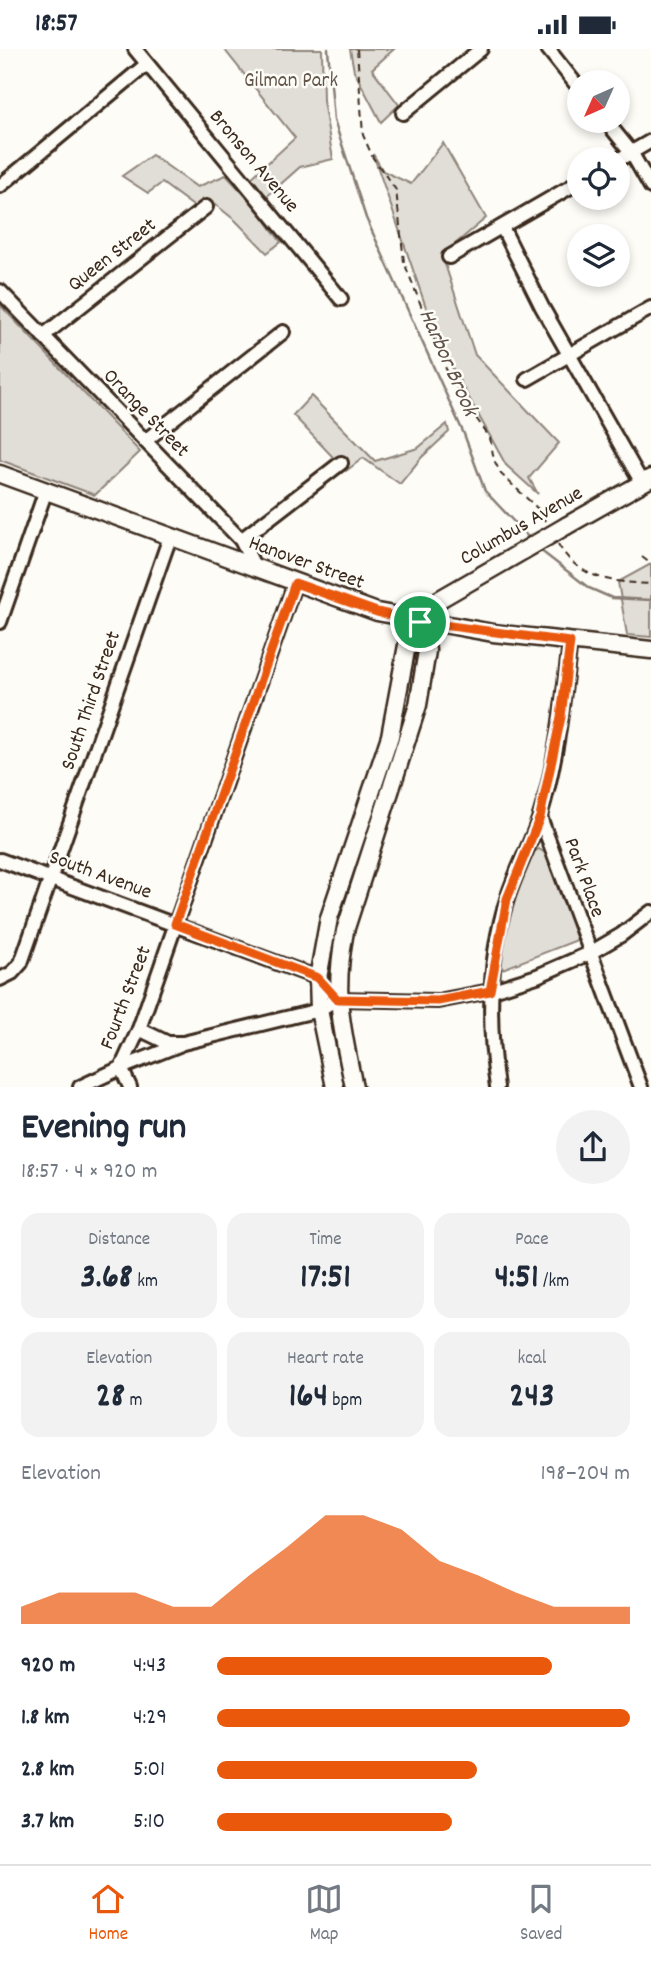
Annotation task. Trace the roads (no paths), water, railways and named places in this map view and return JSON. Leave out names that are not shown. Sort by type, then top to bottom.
[{"type":"street","name":"Bronson Avenue","points":[[135,49],[341,299]]},
{"type":"street","points":[[403,113],[481,49]]},
{"type":"street","points":[[548,49],[567,73]]},
{"type":"street","points":[[0,185],[147,65]]},
{"type":"street","points":[[616,133],[631,152],[651,187]]},
{"type":"street","points":[[631,152],[651,141]]},
{"type":"street","points":[[449,257],[567,189]]},
{"type":"street","name":"Queen Street","points":[[43,336],[206,207]]},
{"type":"street","points":[[502,227],[569,355],[647,480]]},
{"type":"street","name":"Orange Street","points":[[0,291],[241,541],[255,568]]},
{"type":"street","points":[[527,379],[651,309]]},
{"type":"street","points":[[145,441],[283,332]]},
{"type":"street","points":[[241,541],[341,463]]},
{"type":"street","name":"Hanover Street","points":[[0,474],[377,612],[420,622],[651,650]]},
{"type":"street","name":"Columbus Avenue","points":[[335,1087],[319,1010],[318,978],[329,918],[390,734],[404,650],[420,622],[440,599],[647,480]]},
{"type":"street","points":[[0,622],[46,491]]},
{"type":"street","name":"South Third Street","points":[[0,979],[12,973],[21,963],[170,537]]},
{"type":"street","name":"Fourth Street","points":[[80,1087],[121,1068],[139,1029],[295,583]]},
{"type":"street","points":[[354,1087],[340,1030],[338,967],[345,931],[409,740],[427,651],[420,622]]},
{"type":"street","name":"Park Place","points":[[497,1087],[490,991],[507,899],[540,817],[561,717],[570,642]]},
{"type":"street","points":[[390,734],[409,740]]},
{"type":"street","name":"Park Place","points":[[540,817],[640,1087]]},
{"type":"street","points":[[360,822],[379,830]]},
{"type":"street","name":"South Avenue","points":[[0,860],[318,978],[337,999]]},
{"type":"street","points":[[130,1087],[121,1068],[183,1043],[319,1010],[337,999],[438,1001],[490,991],[537,976],[590,953],[621,935],[651,912]]},
{"type":"street","points":[[139,1029],[168,1044],[183,1043]]},
{"type":"waterway","name":"Harbor Brook","points":[[328,49],[334,120],[366,218],[464,434],[485,491],[531,540]]},
{"type":"waterway","name":"Harbor Brook","points":[[540,550],[589,588],[612,598],[651,600]]},
{"type":"park label","name":"Gilman Park","points":[[291,82]]}]
